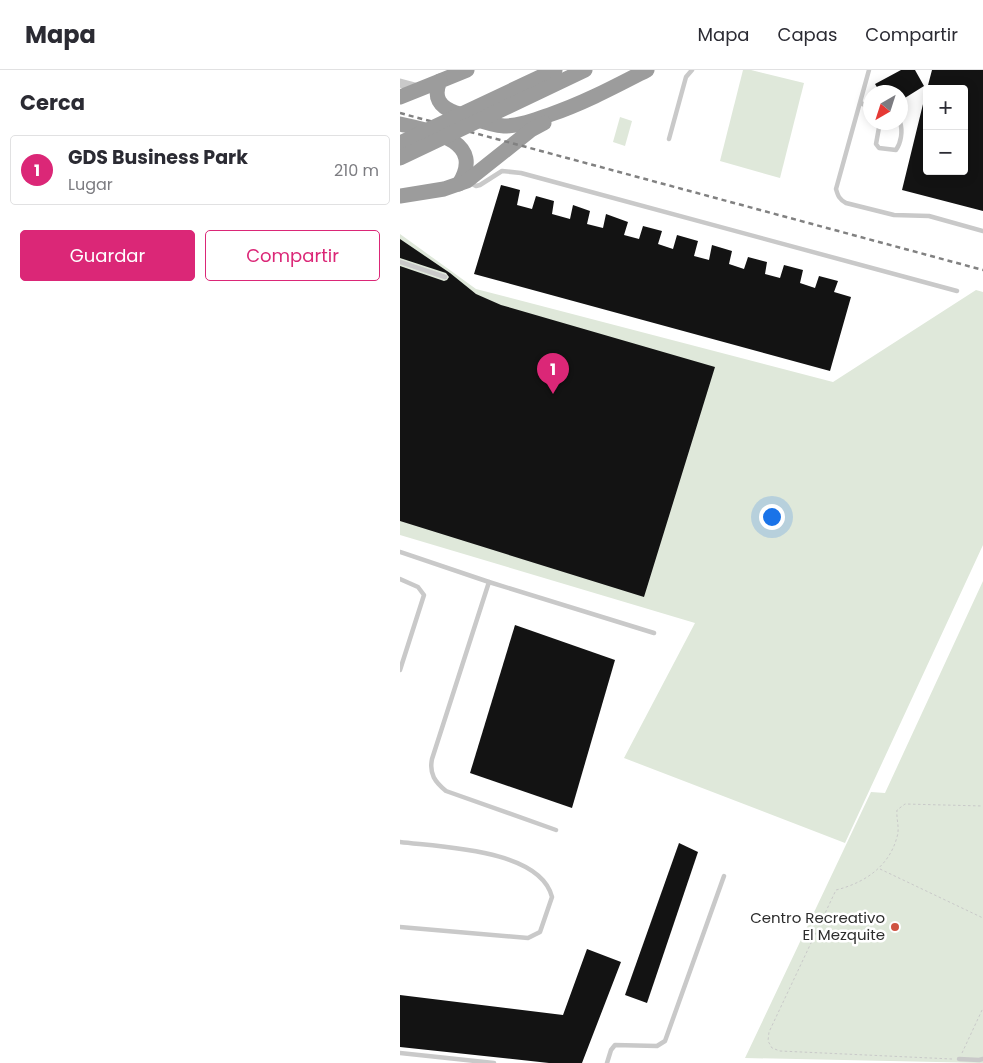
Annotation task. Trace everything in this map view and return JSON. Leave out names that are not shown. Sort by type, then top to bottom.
[{"type":"highway","points":[[400,96],[418,88],[438,88],[467,70]]},
{"type":"highway","points":[[400,143],[555,70]]},
{"type":"highway","points":[[400,158],[586,70]]},
{"type":"highway","points":[[400,196],[444,189],[463,181],[531,130],[647,70]]},
{"type":"highway","points":[[438,88],[438,101],[449,110],[502,126],[530,122],[579,105]]},
{"type":"highway","points":[[400,124],[444,136],[458,145],[466,159],[463,181]]},
{"type":"street","points":[[400,83],[418,88]]},
{"type":"lane","points":[[669,139],[686,78],[692,70]]},
{"type":"lane","points":[[870,70],[836,189],[840,200],[894,215],[929,216],[983,231]]},
{"type":"lane","points":[[878,130],[877,146],[893,150],[896,150],[898,146],[902,130]]},
{"type":"lane","points":[[463,181],[473,185],[480,185],[502,171],[521,173],[957,291]]},
{"type":"lane","points":[[400,262],[445,277]]},
{"type":"lane","points":[[400,552],[489,582],[654,633]]},
{"type":"lane","points":[[400,579],[418,587],[424,596],[400,670]]},
{"type":"lane","points":[[489,582],[432,759],[431,773],[437,784],[446,791],[556,830]]},
{"type":"lane","points":[[400,842],[476,851],[509,860],[530,870],[546,882],[552,897],[540,932],[528,938],[400,927]]},
{"type":"lane","points":[[607,1063],[610,1050],[615,1045],[657,1046],[665,1041],[724,876]]},
{"type":"lane","points":[[400,1053],[494,1063]]},
{"type":"lane","points":[[959,1059],[983,1059]]},
{"type":"path","points":[[983,806],[905,804],[897,810],[897,836],[890,852],[878,869],[853,885],[836,890],[769,1032],[768,1041],[772,1048],[780,1051],[959,1059],[983,1008]]},
{"type":"path","points":[[878,869],[983,918]]},
{"type":"shaded area","points":[[743,70],[751,70],[804,83],[780,178],[720,161]]},
{"type":"shaded area","points":[[620,117],[632,121],[625,146],[613,142]]},
{"type":"shaded area","points":[[400,234],[476,289],[833,382],[976,290],[983,292],[983,545],[845,843],[624,758],[695,623],[400,535]]},
{"type":"shaded area","name":"Centro Recreativo El Mezquite","points":[[983,581],[983,1063],[745,1058],[871,792],[885,793]]},
{"type":"building","points":[[901,70],[915,70],[923,85],[908,96],[908,85],[875,84]]},
{"type":"building","points":[[932,70],[983,70],[983,211],[902,190],[923,104],[923,175],[968,175],[968,85],[928,85]]},
{"type":"building","points":[[501,185],[520,190],[517,205],[532,209],[536,196],[554,201],[552,214],[570,219],[573,205],[590,211],[587,224],[603,228],[606,214],[628,222],[624,235],[639,239],[643,226],[662,231],[658,244],[673,249],[677,235],[698,241],[694,256],[709,260],[712,245],[732,251],[729,264],[744,269],[748,257],[767,262],[765,274],[780,278],[784,265],[803,270],[800,283],[815,288],[819,276],[838,281],[834,292],[851,297],[830,371],[474,274]]},
{"type":"building","points":[[400,239],[450,273],[476,294],[501,305],[715,367],[644,597],[400,521],[400,266],[444,281],[449,277],[446,273],[400,258]]},
{"type":"building","points":[[515,625],[615,660],[572,808],[470,773]]},
{"type":"building","points":[[679,843],[698,852],[647,1003],[625,995]]},
{"type":"building","points":[[587,949],[621,962],[582,1063],[549,1063],[400,1047],[400,995],[563,1015]]},
{"type":"railway","points":[[400,113],[983,270]]},
{"type":"place","name":"GDS Business Park","points":[[553,394]]},
{"type":"place","name":"Centro Recreativo El Mezquite","points":[[895,927]]}]
